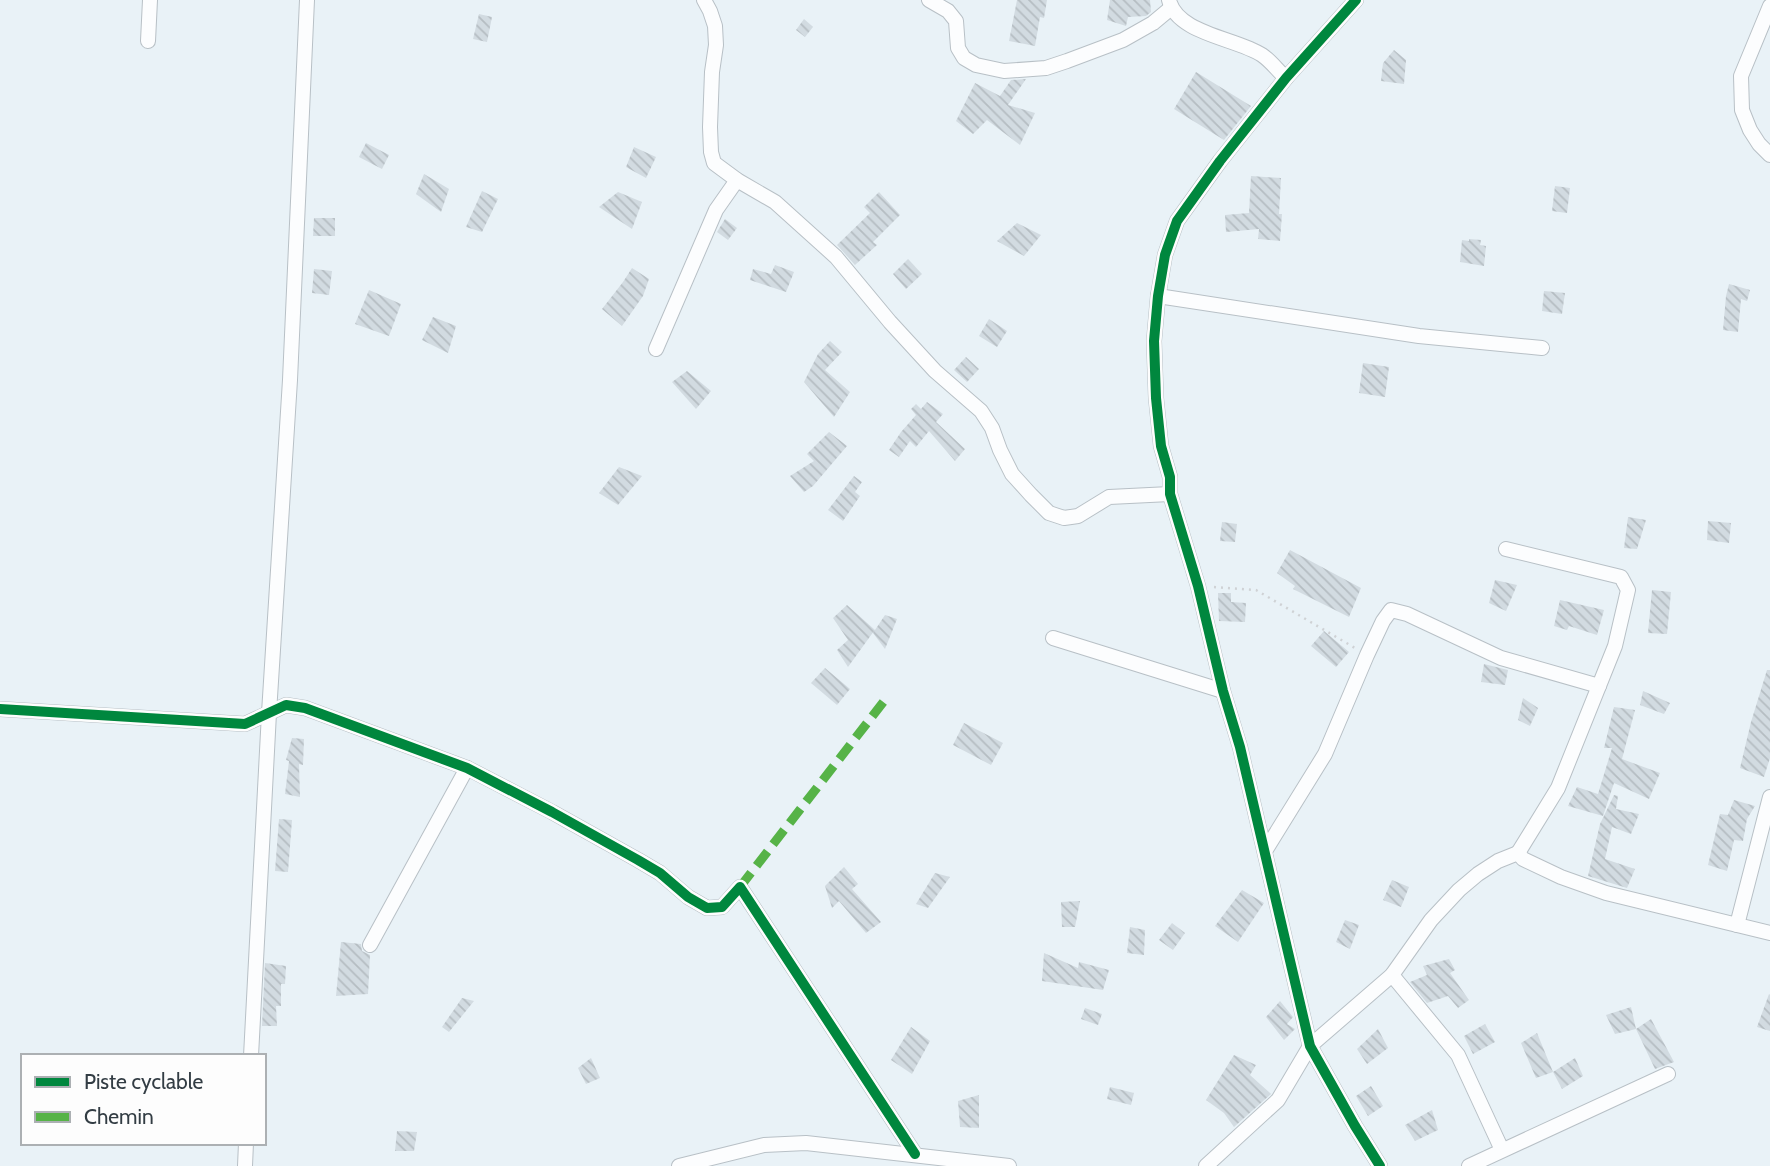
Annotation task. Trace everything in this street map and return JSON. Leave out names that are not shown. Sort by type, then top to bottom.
[{"type":"street","points":[[148,41],[150,0]]},
{"type":"street","points":[[251,1054],[290,380],[307,0]]},
{"type":"street","points":[[704,0],[715,26],[710,127],[714,163],[775,202],[836,257],[890,323],[935,371],[981,411],[992,428],[1012,474],[1049,513],[1064,518],[1078,516],[1109,497],[1170,494]]},
{"type":"street","points":[[929,0],[948,11],[956,21],[958,48],[964,58],[976,65],[1004,71],[1046,68],[1123,40],[1153,23],[1170,4],[1185,22],[1264,56],[1286,78]]},
{"type":"street","points":[[1356,0],[1286,78],[1220,161],[1177,221],[1165,255],[1154,341],[1161,446],[1170,477],[1170,494],[1198,586],[1223,691],[1240,747],[1310,1046],[1380,1166]]},
{"type":"street","points":[[1770,6],[1741,76],[1742,110],[1750,130],[1770,155]]},
{"type":"street","points":[[656,349],[712,218],[737,180]]},
{"type":"street","points":[[1158,296],[1419,336],[1542,348]]},
{"type":"street","points":[[1206,1166],[1278,1100],[1310,1046],[1392,975],[1431,920],[1459,890],[1498,861],[1518,853],[1558,788],[1615,646],[1628,590],[1621,577],[1506,549]]},
{"type":"street","points":[[1265,851],[1325,754],[1367,655],[1391,610],[1407,614],[1501,658],[1599,686]]},
{"type":"street","points":[[1053,638],[1223,691]]},
{"type":"street","points":[[0,709],[245,724],[286,705],[305,708],[467,768],[638,860],[707,908],[722,907],[740,887],[915,1154]]},
{"type":"street","points":[[370,945],[467,768]]},
{"type":"street","points":[[1737,925],[1770,797]]},
{"type":"street","points":[[1518,853],[1523,859],[1561,877],[1605,893],[1770,933]]},
{"type":"street","points":[[1392,975],[1458,1055],[1502,1150]]},
{"type":"street","points":[[1469,1166],[1668,1074]]},
{"type":"street","points":[[679,1166],[764,1145],[806,1143],[1009,1166]]},
{"type":"street","points":[[245,1166],[246,1145]]},
{"type":"path","points":[[1198,586],[1256,590],[1367,655]]},
{"type":"building","points":[[1017,0],[1047,0],[1044,18],[1040,17],[1035,46],[1009,41]]},
{"type":"building","points":[[1110,0],[1150,0],[1151,12],[1146,16],[1128,17],[1126,26],[1107,20]]},
{"type":"building","points":[[479,14],[492,17],[487,42],[473,39]]},
{"type":"building","points":[[804,19],[813,27],[805,37],[796,30]]},
{"type":"building","points":[[1394,50],[1406,60],[1404,84],[1381,81],[1383,63]]},
{"type":"building","points":[[1196,72],[1251,106],[1224,140],[1174,109]]},
{"type":"building","points":[[1026,79],[1008,105],[1035,113],[1020,145],[987,120],[973,134],[956,121],[975,83],[1000,96],[1011,80]]},
{"type":"building","points":[[366,143],[389,155],[382,169],[359,157]]},
{"type":"building","points":[[634,147],[656,157],[646,178],[626,167]]},
{"type":"building","points":[[424,174],[449,189],[441,212],[416,194]]},
{"type":"building","points":[[1251,176],[1281,178],[1280,241],[1258,239],[1259,229],[1226,232],[1225,215],[1249,213]]},
{"type":"building","points":[[1555,186],[1570,188],[1567,213],[1552,211]]},
{"type":"building","points":[[482,191],[498,199],[482,232],[466,227]]},
{"type":"building","points":[[618,192],[642,202],[632,229],[599,207]]},
{"type":"building","points":[[879,192],[900,215],[873,242],[877,245],[855,265],[837,245],[870,213],[864,207]]},
{"type":"building","points":[[314,218],[335,218],[335,236],[313,236]]},
{"type":"building","points":[[725,219],[737,228],[728,240],[717,232]]},
{"type":"building","points":[[1017,223],[1041,235],[1024,256],[997,241]]},
{"type":"building","points":[[1462,240],[1481,240],[1480,245],[1486,246],[1484,266],[1460,262]]},
{"type":"building","points":[[908,259],[922,274],[906,289],[893,274]]},
{"type":"building","points":[[775,265],[794,272],[786,292],[750,280],[753,269],[771,274]]},
{"type":"building","points":[[632,268],[649,279],[643,296],[622,326],[602,309]]},
{"type":"building","points":[[314,269],[332,271],[329,295],[312,293]]},
{"type":"building","points":[[1729,284],[1750,290],[1747,301],[1741,299],[1738,332],[1723,330]]},
{"type":"building","points":[[369,290],[401,304],[389,336],[355,324]]},
{"type":"building","points":[[1544,291],[1565,293],[1562,314],[1542,311]]},
{"type":"building","points":[[433,317],[456,326],[448,353],[422,340]]},
{"type":"building","points":[[989,319],[1007,331],[997,347],[979,336]]},
{"type":"building","points":[[830,341],[842,352],[825,370],[850,392],[834,417],[804,382],[818,354]]},
{"type":"building","points":[[966,357],[979,369],[967,382],[954,370]]},
{"type":"building","points":[[1363,363],[1389,367],[1385,397],[1359,393]]},
{"type":"building","points":[[687,371],[711,391],[696,409],[672,382]]},
{"type":"building","points":[[927,402],[943,414],[936,422],[965,449],[955,461],[929,431],[916,447],[910,441],[899,457],[889,450],[916,415],[911,409],[916,404],[921,409]]},
{"type":"building","points":[[829,432],[847,446],[813,486],[804,492],[790,476],[814,461],[807,454]]},
{"type":"building","points":[[619,467],[642,476],[618,505],[599,493]]},
{"type":"building","points":[[854,476],[862,482],[855,492],[860,496],[843,521],[828,510]]},
{"type":"building","points":[[1628,517],[1646,520],[1637,549],[1624,548]]},
{"type":"building","points":[[1708,521],[1731,523],[1729,543],[1707,540]]},
{"type":"building","points":[[1222,522],[1237,524],[1235,542],[1220,541]]},
{"type":"building","points":[[1290,550],[1361,588],[1349,617],[1293,589],[1295,586],[1277,573]]},
{"type":"building","points":[[1495,580],[1517,585],[1506,611],[1489,603]]},
{"type":"building","points":[[1652,590],[1671,592],[1667,634],[1648,633]]},
{"type":"building","points":[[1218,593],[1231,593],[1231,602],[1246,603],[1245,622],[1219,621]]},
{"type":"building","points":[[1560,600],[1604,610],[1597,635],[1569,626],[1567,630],[1554,626]]},
{"type":"building","points":[[847,605],[875,630],[885,615],[897,619],[885,649],[874,631],[848,667],[837,650],[848,640],[833,618]]},
{"type":"building","points":[[1324,631],[1349,652],[1336,667],[1311,646]]},
{"type":"building","points":[[1484,664],[1508,670],[1505,685],[1481,682]]},
{"type":"building","points":[[825,668],[850,689],[837,705],[811,683]]},
{"type":"building","points":[[1767,670],[1770,670],[1770,758],[1764,777],[1740,768]]},
{"type":"building","points":[[1643,691],[1670,703],[1664,714],[1640,705]]},
{"type":"building","points":[[1523,698],[1538,708],[1530,726],[1518,720]]},
{"type":"building","points":[[1614,707],[1635,710],[1622,759],[1660,773],[1649,799],[1614,783],[1603,816],[1568,806],[1577,787],[1598,794],[1612,748],[1604,748]]},
{"type":"building","points":[[964,723],[1003,743],[991,765],[953,745]]},
{"type":"building","points":[[292,738],[304,739],[303,765],[299,764],[300,797],[285,794],[289,761],[286,760]]},
{"type":"building","points":[[1614,795],[1618,796],[1616,809],[1639,814],[1631,834],[1612,827],[1605,859],[1635,869],[1627,888],[1588,876],[1600,824]]},
{"type":"building","points":[[1734,800],[1755,806],[1747,819],[1743,841],[1734,840],[1727,871],[1708,865],[1720,814],[1728,815]]},
{"type":"building","points":[[279,819],[292,820],[288,872],[275,871]]},
{"type":"building","points":[[844,867],[858,884],[852,889],[881,922],[866,933],[839,901],[832,908],[825,886]]},
{"type":"building","points":[[935,873],[950,877],[928,908],[916,904]]},
{"type":"building","points":[[1392,880],[1409,887],[1401,907],[1383,900]]},
{"type":"building","points":[[1242,890],[1264,903],[1238,942],[1215,926]]},
{"type":"building","points":[[1080,901],[1075,927],[1062,927],[1061,902]]},
{"type":"building","points":[[1345,920],[1359,925],[1350,949],[1336,942]]},
{"type":"building","points":[[1172,923],[1185,933],[1173,950],[1159,940]]},
{"type":"building","points":[[1130,927],[1145,930],[1144,955],[1127,953]]},
{"type":"building","points":[[341,942],[361,944],[362,951],[370,955],[368,994],[336,996]]},
{"type":"building","points":[[1044,953],[1078,968],[1079,962],[1109,970],[1103,990],[1042,981]]},
{"type":"building","points":[[1449,959],[1455,970],[1450,973],[1469,1000],[1458,1008],[1448,996],[1427,1003],[1410,982],[1427,975],[1423,966]]},
{"type":"building","points":[[265,963],[286,966],[285,984],[281,984],[281,1006],[276,1006],[277,1026],[262,1026]]},
{"type":"building","points":[[1770,995],[1770,1031],[1757,1027]]},
{"type":"building","points":[[462,998],[474,1001],[449,1032],[442,1027]]},
{"type":"building","points":[[1280,1001],[1293,1017],[1287,1024],[1295,1029],[1284,1040],[1266,1017]]},
{"type":"building","points":[[1631,1007],[1636,1029],[1615,1034],[1606,1015]]},
{"type":"building","points":[[1085,1008],[1102,1014],[1098,1025],[1081,1019]]},
{"type":"building","points":[[1651,1019],[1674,1062],[1655,1069],[1636,1029]]},
{"type":"building","points":[[1485,1024],[1495,1042],[1473,1054],[1464,1036]]},
{"type":"building","points":[[911,1027],[930,1041],[912,1074],[891,1060]]},
{"type":"building","points":[[1378,1029],[1388,1048],[1367,1064],[1357,1049]]},
{"type":"building","points":[[1537,1033],[1553,1072],[1536,1078],[1521,1043]]},
{"type":"building","points":[[1234,1055],[1256,1065],[1250,1075],[1271,1094],[1234,1127],[1224,1113],[1206,1100]]},
{"type":"building","points":[[591,1058],[600,1078],[586,1084],[578,1068]]},
{"type":"building","points":[[1575,1058],[1583,1076],[1562,1089],[1553,1072]]},
{"type":"building","points":[[1371,1086],[1383,1106],[1368,1116],[1356,1096]]},
{"type":"building","points":[[1110,1087],[1134,1093],[1131,1105],[1107,1099]]},
{"type":"building","points":[[979,1095],[979,1128],[960,1127],[958,1101]]},
{"type":"building","points":[[1432,1110],[1438,1130],[1415,1141],[1405,1125]]},
{"type":"building","points":[[397,1131],[417,1132],[414,1151],[395,1151]]},
{"type":"marked path","points":[[740,887],[888,696]]},
{"type":"cycle path","points":[[1356,0],[1286,78],[1220,161],[1177,221],[1165,255],[1154,341],[1161,446],[1170,477],[1170,494],[1198,586],[1223,691],[1240,747],[1310,1046],[1380,1166]]},
{"type":"cycle path","points":[[0,709],[245,724],[286,705],[305,708],[467,768],[638,860],[707,908],[722,907],[740,887],[915,1154]]}]
